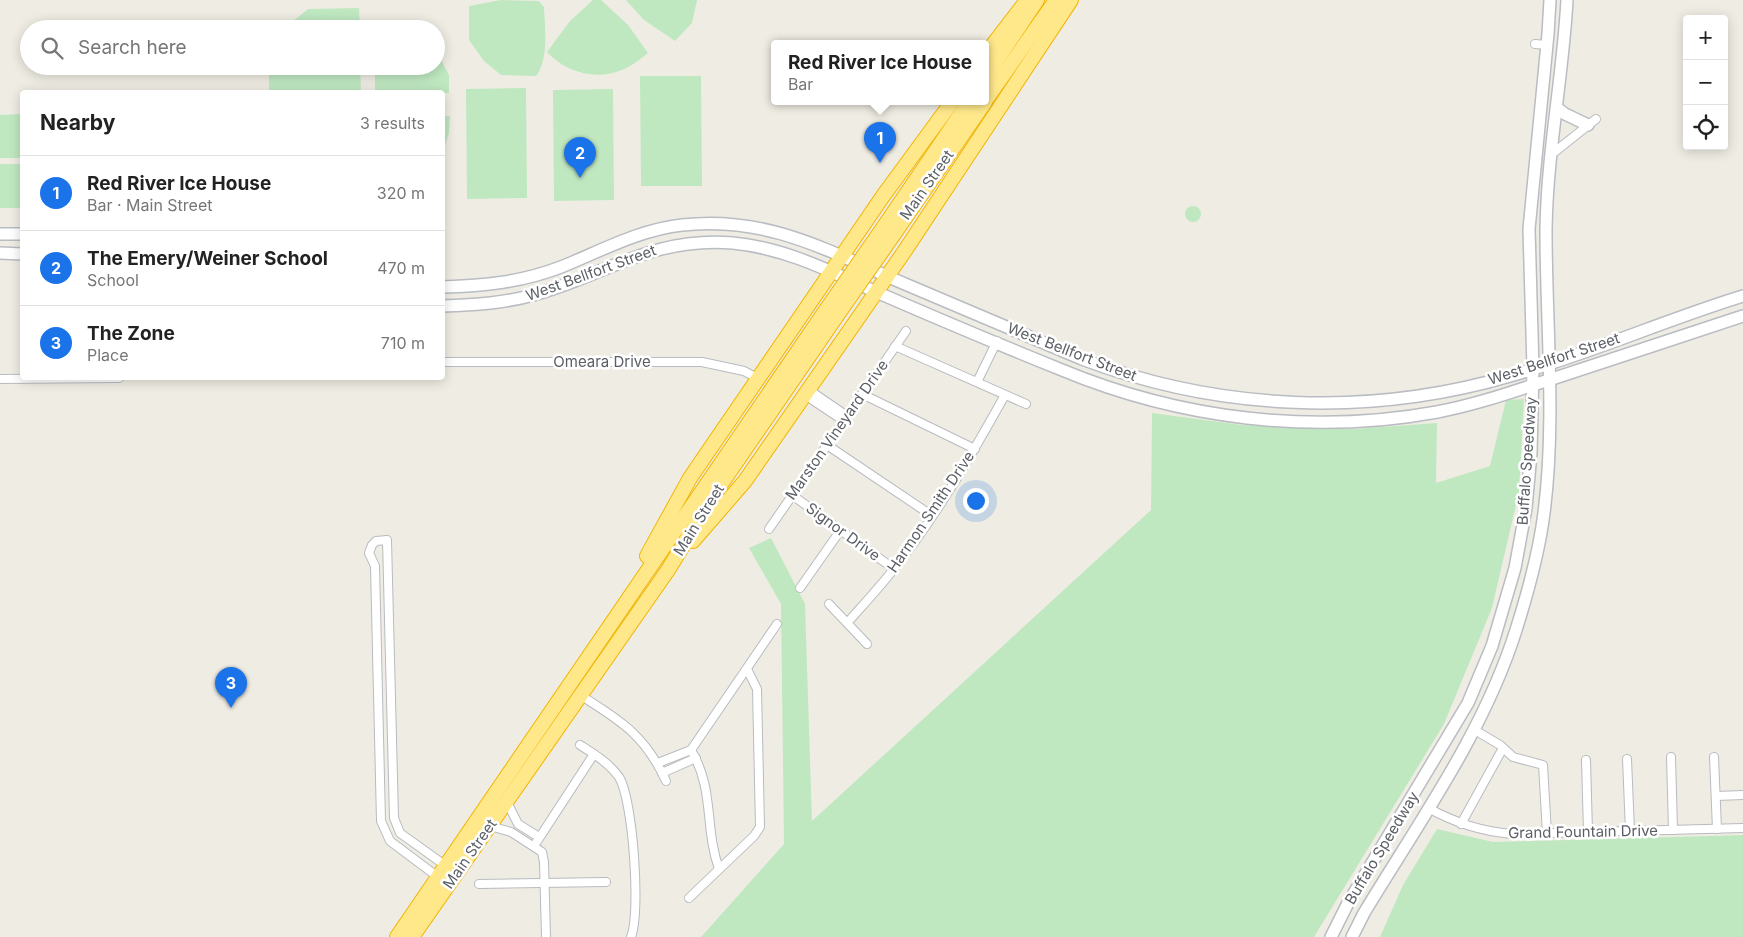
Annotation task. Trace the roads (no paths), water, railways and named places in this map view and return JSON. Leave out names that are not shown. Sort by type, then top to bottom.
[{"type":"highway","points":[[989,49],[1026,0]]},
{"type":"highway","points":[[989,72],[1038,0]]},
{"type":"highway","name":"Main Street","points":[[989,95],[1056,0]]},
{"type":"highway","points":[[668,570],[745,481],[904,252],[1071,0]]},
{"type":"highway","points":[[603,635],[690,478],[868,218],[950,105]]},
{"type":"highway","name":"Main Street","points":[[888,231],[967,105]]},
{"type":"highway","name":"Main Street","points":[[412,937],[443,877],[603,635],[888,231],[982,105]]},
{"type":"highway","points":[[868,218],[866,232],[869,240],[891,256],[904,252]]},
{"type":"highway","points":[[817,295],[834,293],[852,305],[854,324]]},
{"type":"highway","name":"Main Street","points":[[397,937],[428,891],[490,826],[507,802],[668,570],[717,490],[831,314]]},
{"type":"highway","points":[[418,937],[443,877]]},
{"type":"highway","points":[[388,937],[428,891]]},
{"type":"main road","name":"Buffalo Speedway","points":[[1331,937],[1348,902],[1412,799],[1468,703],[1480,678],[1500,620],[1522,530],[1531,453],[1533,385],[1529,229],[1535,153],[1548,39],[1550,0]]},
{"type":"main road","name":"Buffalo Speedway","points":[[1354,934],[1364,913],[1428,808],[1493,690],[1516,632],[1541,533],[1549,452],[1546,227],[1567,0]]},
{"type":"main road","points":[[1548,39],[1565,35]]},
{"type":"main road","points":[[1557,108],[1565,114],[1592,122]]},
{"type":"main road","points":[[1535,153],[1552,154]]},
{"type":"main road","points":[[709,242],[710,223]]},
{"type":"main road","name":"West Bellfort Street","points":[[445,287],[515,281],[561,266],[625,238],[656,229],[710,223],[767,229],[798,237],[844,255],[887,276],[1121,374],[1189,391],[1260,401],[1306,404],[1374,402],[1453,389],[1510,376],[1743,298]]},
{"type":"main road","points":[[0,234],[20,234]]},
{"type":"main road","name":"West Bellfort Street","points":[[445,306],[510,302],[540,294],[647,251],[674,245],[709,242],[763,248],[790,255],[832,272],[1064,371],[1147,400],[1207,413],[1304,422],[1373,420],[1405,416],[1482,401],[1743,316]]},
{"type":"main road","points":[[0,253],[20,254]]},
{"type":"main road","points":[[590,254],[597,271]]},
{"type":"main road","points":[[468,286],[469,305]]},
{"type":"main road","points":[[996,341],[1004,326]]},
{"type":"main road","points":[[1114,389],[1121,374]]},
{"type":"main road","points":[[1402,398],[1405,416]]},
{"type":"main road","points":[[1304,422],[1306,404]]},
{"type":"main road","points":[[1522,530],[1541,533]]},
{"type":"main road","points":[[1468,703],[1483,710]]},
{"type":"main road","points":[[1412,799],[1428,808]]},
{"type":"main road","points":[[1338,924],[1354,934]]},
{"type":"street","points":[[1535,44],[1548,39]]},
{"type":"street","points":[[1552,154],[1592,122]]},
{"type":"street","name":"Marston Vineyard Drive","points":[[769,529],[906,331]]},
{"type":"street","points":[[977,382],[996,341]]},
{"type":"street","points":[[895,346],[1026,404]]},
{"type":"street","name":"Omeara Drive","points":[[445,362],[702,362],[744,371],[759,379]]},
{"type":"street","points":[[0,379],[20,379]]},
{"type":"street","points":[[807,392],[846,418]]},
{"type":"street","points":[[862,394],[975,449]]},
{"type":"street","name":"Harmon Smith Drive","points":[[848,622],[894,569],[975,449],[1005,395]]},
{"type":"street","points":[[827,445],[931,515]]},
{"type":"street","name":"Signor Drive","points":[[792,495],[894,569]]},
{"type":"street","points":[[800,588],[840,531]]},
{"type":"street","points":[[387,540],[394,818],[400,833],[443,877],[390,841],[381,820],[376,584],[375,566],[369,553],[370,548],[376,541],[387,540]]},
{"type":"street","points":[[376,584],[388,584]]},
{"type":"street","points":[[829,604],[867,644]]},
{"type":"street","points":[[658,763],[691,750],[776,624]]},
{"type":"street","points":[[689,898],[754,836],[760,827],[757,689],[747,669]]},
{"type":"street","points":[[378,684],[391,684]]},
{"type":"street","points":[[580,695],[630,730],[647,747],[658,763],[666,782]]},
{"type":"street","points":[[1473,729],[1520,760],[1543,765],[1547,834]]},
{"type":"street","points":[[580,745],[594,754],[618,777],[628,801],[634,860],[635,922],[631,937]]},
{"type":"street","points":[[1461,824],[1503,748]]},
{"type":"street","points":[[691,750],[706,782],[713,848],[719,869]]},
{"type":"street","points":[[534,846],[594,754]]},
{"type":"street","points":[[1671,757],[1672,830]]},
{"type":"street","points":[[1714,757],[1717,829]]},
{"type":"street","points":[[662,774],[696,758]]},
{"type":"street","points":[[1627,758],[1630,831]]},
{"type":"street","points":[[1586,760],[1588,832]]},
{"type":"street","points":[[1716,796],[1743,795]]},
{"type":"street","points":[[380,798],[393,798]]},
{"type":"street","points":[[507,802],[518,824],[539,837]]},
{"type":"street","name":"Grand Fountain Drive","points":[[1428,808],[1461,824],[1487,832],[1547,834],[1743,828]]},
{"type":"street","points":[[490,826],[503,829],[518,836],[542,852],[545,883],[546,937]]},
{"type":"street","points":[[518,836],[522,827]]},
{"type":"street","points":[[479,884],[606,882]]},
{"type":"place","name":"Red River Ice House","points":[[880,163]]},
{"type":"place","name":"The Emery/Weiner School","points":[[580,178]]},
{"type":"place","name":"The Zone","points":[[231,708]]}]
